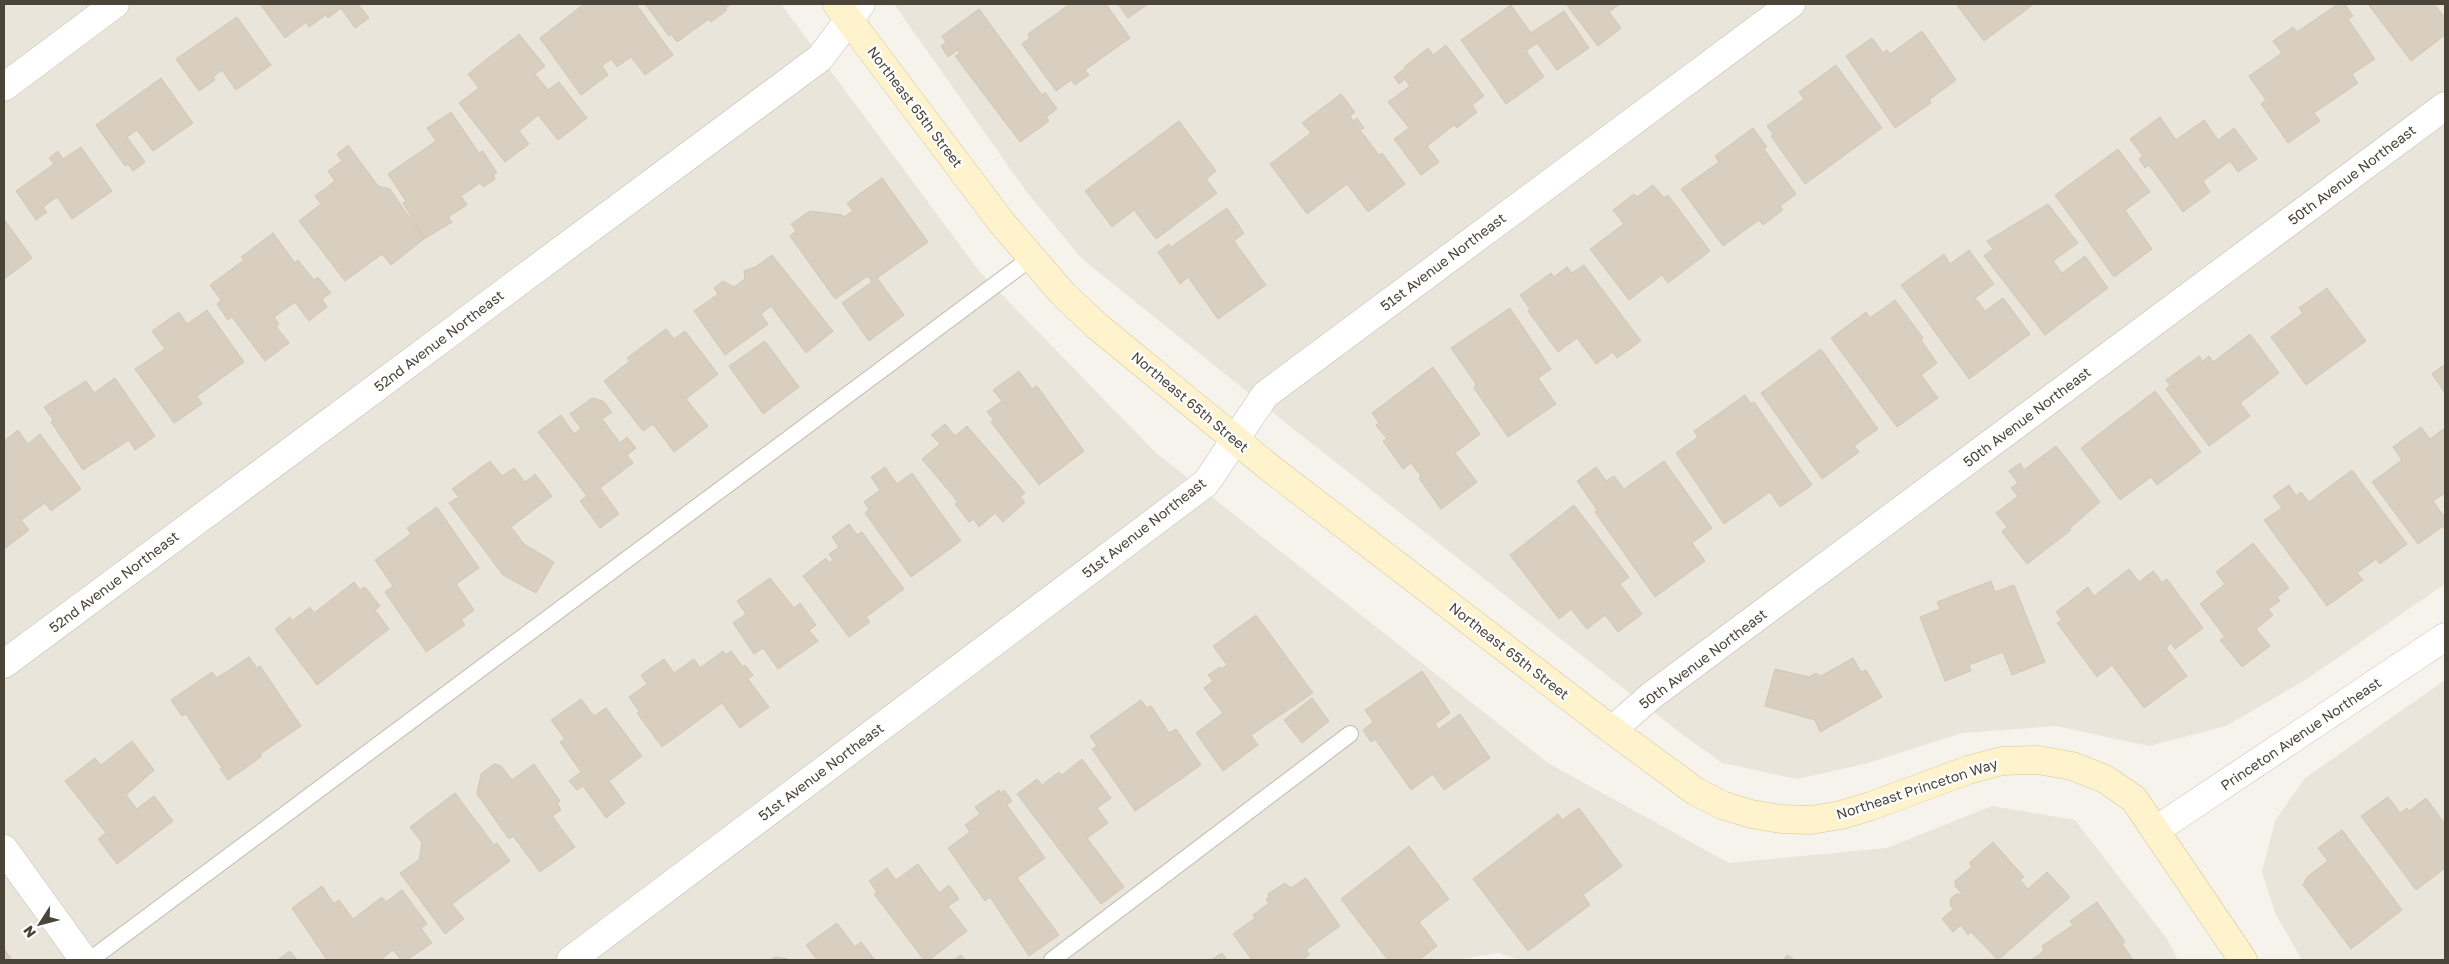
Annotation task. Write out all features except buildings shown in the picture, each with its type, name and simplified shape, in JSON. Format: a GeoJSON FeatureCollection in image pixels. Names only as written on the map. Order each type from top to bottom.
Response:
{"type":"FeatureCollection","features":[{"type":"Feature","properties":{"kind":"main road","name":"Northeast 65th Street"},"geometry":{"type":"LineString","coordinates":[[849,9],[1031,258],[1063,294],[1098,326],[1235,440],[1612,730]]}},
{"type":"Feature","properties":{"kind":"main road","name":"Northeast Princeton Way"},"geometry":{"type":"LineString","coordinates":[[1612,730],[1695,791],[1722,805],[1751,814],[1781,820],[1811,820],[1841,815],[1968,770],[2002,761],[2038,760],[2072,766],[2105,779],[2134,799],[2244,960]]}},
{"type":"Feature","properties":{"kind":"street"},"geometry":{"type":"LineString","coordinates":[[4,87],[115,4]]}},
{"type":"Feature","properties":{"kind":"street","name":"51st Avenue Northeast"},"geometry":{"type":"LineString","coordinates":[[571,960],[1206,483],[1265,395],[1791,4]]}},
{"type":"Feature","properties":{"kind":"street","name":"52nd Avenue Northeast"},"geometry":{"type":"LineString","coordinates":[[4,664],[820,58],[849,9]]}},
{"type":"Feature","properties":{"kind":"street","name":"50th Avenue Northeast"},"geometry":{"type":"LineString","coordinates":[[1612,730],[1651,696],[2445,106]]}},
{"type":"Feature","properties":{"kind":"street","name":"Princeton Avenue Northeast"},"geometry":{"type":"LineString","coordinates":[[2156,830],[2445,637]]}},
{"type":"Feature","properties":{"kind":"street"},"geometry":{"type":"LineString","coordinates":[[4,850],[84,960]]}},
{"type":"Feature","properties":{"kind":"lane"},"geometry":{"type":"LineString","coordinates":[[90,960],[1031,258]]}},
{"type":"Feature","properties":{"kind":"lane"},"geometry":{"type":"LineString","coordinates":[[1052,960],[1350,734]]}},
{"type":"Feature","properties":{"kind":"shaded area"},"geometry":{"type":"Polygon","coordinates":[[[4,4],[781,4],[979,271],[1155,452],[1548,763],[1729,863],[1887,848],[1992,806],[2075,820],[2167,939],[2178,960],[1521,960],[1498,953],[1455,960],[4,960],[4,4]]]}},
{"type":"Feature","properties":{"kind":"shaded area"},"geometry":{"type":"Polygon","coordinates":[[[894,4],[2445,4],[2445,584],[2307,679],[2226,726],[2149,746],[2056,726],[1962,733],[1865,764],[1797,779],[1722,763],[1683,735],[1301,435],[1081,258],[1026,191],[894,4]]]}},
{"type":"Feature","properties":{"kind":"shaded area"},"geometry":{"type":"Polygon","coordinates":[[[2445,680],[2445,960],[2302,960],[2276,915],[2262,872],[2275,821],[2305,778],[2445,680]]]}}]}
